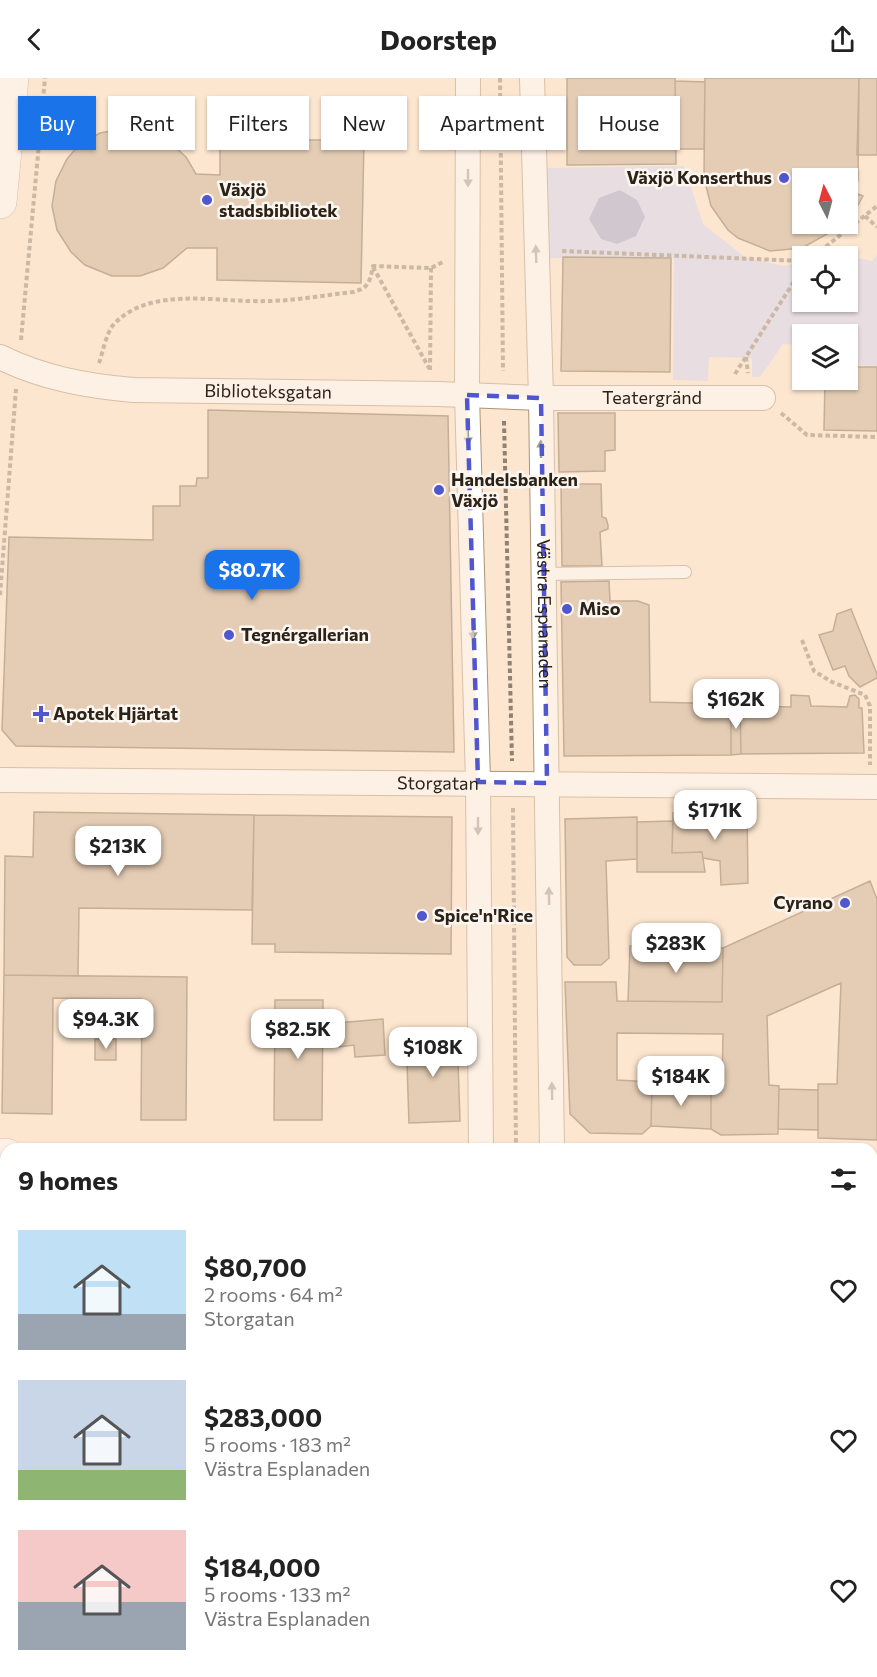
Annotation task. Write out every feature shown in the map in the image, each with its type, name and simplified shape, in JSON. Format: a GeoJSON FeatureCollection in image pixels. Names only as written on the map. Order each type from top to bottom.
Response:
{"type":"FeatureCollection","features":[{"type":"Feature","properties":{"kind":"main road"},"geometry":{"type":"LineString","coordinates":[[0,202],[12,78]]}},
{"type":"Feature","properties":{"kind":"street"},"geometry":{"type":"LineString","coordinates":[[468,78],[466,395],[478,782],[481,1143]]}},
{"type":"Feature","properties":{"kind":"street","name":"Västra Esplanaden"},"geometry":{"type":"LineString","coordinates":[[532,78],[541,398],[552,1143]]}},
{"type":"Feature","properties":{"kind":"street","name":"Biblioteksgatan"},"geometry":{"type":"LineString","coordinates":[[9,362],[91,386],[133,390],[438,394],[541,398]]}},
{"type":"Feature","properties":{"kind":"street","name":"Teatergränd"},"geometry":{"type":"LineString","coordinates":[[541,398],[763,398]]}},
{"type":"Feature","properties":{"kind":"street","name":"Storgatan"},"geometry":{"type":"LineString","coordinates":[[0,780],[513,782],[874,787]]}},
{"type":"Feature","properties":{"kind":"lane"},"geometry":{"type":"LineString","coordinates":[[543,574],[685,572]]}},
{"type":"Feature","properties":{"kind":"path"},"geometry":{"type":"LineString","coordinates":[[0,595],[9,362],[45,78]]}},
{"type":"Feature","properties":{"kind":"path"},"geometry":{"type":"LineString","coordinates":[[500,78],[504,397],[513,782],[516,1143]]}},
{"type":"Feature","properties":{"kind":"path"},"geometry":{"type":"LineString","coordinates":[[827,246],[877,206]]}},
{"type":"Feature","properties":{"kind":"path"},"geometry":{"type":"LineString","coordinates":[[865,216],[877,227]]}},
{"type":"Feature","properties":{"kind":"path"},"geometry":{"type":"LineString","coordinates":[[373,266],[431,268],[467,251],[502,250],[666,253],[792,260]]}},
{"type":"Feature","properties":{"kind":"path"},"geometry":{"type":"LineString","coordinates":[[373,266],[429,368],[438,394]]}},
{"type":"Feature","properties":{"kind":"path"},"geometry":{"type":"LineString","coordinates":[[91,386],[113,325],[133,311],[152,304],[183,299],[266,302],[353,291],[363,289],[370,283],[373,266]]}},
{"type":"Feature","properties":{"kind":"path"},"geometry":{"type":"LineString","coordinates":[[429,368],[431,268]]}},
{"type":"Feature","properties":{"kind":"path"},"geometry":{"type":"LineString","coordinates":[[721,398],[792,285]]}},
{"type":"Feature","properties":{"kind":"path"},"geometry":{"type":"LineString","coordinates":[[763,398],[807,435],[877,437]]}},
{"type":"Feature","properties":{"kind":"path"},"geometry":{"type":"LineString","coordinates":[[802,640],[814,671],[832,682],[865,695],[870,706],[874,787]]}},
{"type":"Feature","properties":{"kind":"highlighted area"},"geometry":{"type":"Polygon","coordinates":[[[467,395],[541,398],[547,783],[478,782],[467,395]]]}},
{"type":"Feature","properties":{"kind":"shaded area"},"geometry":{"type":"Polygon","coordinates":[[[684,166],[703,224],[746,258],[784,266],[792,264],[792,312],[858,312],[858,258],[872,261],[877,255],[877,366],[858,365],[858,324],[792,324],[792,344],[783,344],[760,377],[752,377],[752,358],[709,357],[708,381],[673,380],[674,258],[548,258],[547,168],[684,166]]]}},
{"type":"Feature","properties":{"kind":"shaded area"},"geometry":{"type":"Polygon","coordinates":[[[620,190],[637,200],[645,217],[636,236],[617,244],[601,239],[589,219],[599,198],[620,190]]]}},
{"type":"Feature","properties":{"kind":"building"},"geometry":{"type":"Polygon","coordinates":[[[567,78],[675,78],[675,96],[578,96],[578,150],[676,150],[676,164],[567,165],[567,78]]]}},
{"type":"Feature","properties":{"kind":"building"},"geometry":{"type":"Polygon","coordinates":[[[705,78],[859,78],[858,180],[858,168],[792,168],[792,234],[827,234],[806,246],[792,246],[792,249],[770,251],[738,238],[728,230],[711,206],[704,178],[705,78]]]}},
{"type":"Feature","properties":{"kind":"building"},"geometry":{"type":"Polygon","coordinates":[[[859,78],[877,78],[877,155],[857,155],[859,78]]]}},
{"type":"Feature","properties":{"kind":"building"},"geometry":{"type":"Polygon","coordinates":[[[675,81],[705,82],[704,149],[680,149],[680,96],[675,96],[675,81]]]}},
{"type":"Feature","properties":{"kind":"building","name":"Växjö stadsbibliotek"},"geometry":{"type":"Polygon","coordinates":[[[108,132],[108,150],[178,150],[186,157],[196,174],[220,175],[220,150],[309,150],[309,140],[321,140],[321,150],[364,150],[361,283],[217,280],[217,248],[187,248],[163,268],[140,276],[112,276],[85,265],[71,252],[57,230],[52,206],[56,181],[67,159],[75,150],[96,150],[96,135],[108,132]]]}},
{"type":"Feature","properties":{"kind":"building"},"geometry":{"type":"Polygon","coordinates":[[[858,194],[863,196],[858,205],[858,194]]]}},
{"type":"Feature","properties":{"kind":"building"},"geometry":{"type":"Polygon","coordinates":[[[563,257],[671,258],[670,372],[561,371],[563,257]]]}},
{"type":"Feature","properties":{"kind":"building"},"geometry":{"type":"Polygon","coordinates":[[[858,367],[877,367],[877,431],[824,430],[825,390],[858,390],[858,367]]]}},
{"type":"Feature","properties":{"kind":"building","name":"Tegnérgallerian"},"geometry":{"type":"Polygon","coordinates":[[[208,410],[448,416],[454,752],[16,746],[2,730],[9,537],[153,540],[153,506],[180,506],[180,486],[196,486],[197,478],[208,478],[208,410]]]}},
{"type":"Feature","properties":{"kind":"building"},"geometry":{"type":"Polygon","coordinates":[[[558,413],[615,413],[615,450],[605,451],[605,471],[559,472],[558,413]]]}},
{"type":"Feature","properties":{"kind":"building"},"geometry":{"type":"Polygon","coordinates":[[[561,484],[601,484],[602,517],[606,518],[608,525],[608,529],[600,532],[602,566],[562,566],[561,484]]]}},
{"type":"Feature","properties":{"kind":"building"},"geometry":{"type":"Polygon","coordinates":[[[609,581],[610,601],[638,601],[649,605],[650,702],[731,704],[731,755],[564,756],[561,582],[609,581]]]}},
{"type":"Feature","properties":{"kind":"building"},"geometry":{"type":"Polygon","coordinates":[[[851,609],[877,674],[877,678],[860,687],[849,676],[845,666],[833,670],[819,635],[833,631],[837,614],[851,609]]]}},
{"type":"Feature","properties":{"kind":"building"},"geometry":{"type":"Polygon","coordinates":[[[747,695],[753,698],[754,706],[791,707],[791,695],[809,696],[811,706],[847,707],[850,696],[855,695],[859,699],[859,708],[862,708],[864,753],[741,754],[740,705],[747,695]]]}},
{"type":"Feature","properties":{"kind":"building"},"geometry":{"type":"Polygon","coordinates":[[[731,704],[740,705],[741,754],[731,755],[731,704]]]}},
{"type":"Feature","properties":{"kind":"building"},"geometry":{"type":"Polygon","coordinates":[[[34,812],[254,815],[252,910],[79,908],[78,976],[4,975],[5,856],[33,857],[34,812]]]}},
{"type":"Feature","properties":{"kind":"building"},"geometry":{"type":"Polygon","coordinates":[[[747,812],[748,883],[721,885],[720,861],[703,858],[702,852],[672,853],[673,813],[747,812]]]}},
{"type":"Feature","properties":{"kind":"building"},"geometry":{"type":"Polygon","coordinates":[[[254,815],[452,817],[451,954],[275,952],[275,944],[252,944],[254,815]]]}},
{"type":"Feature","properties":{"kind":"building"},"geometry":{"type":"Polygon","coordinates":[[[637,817],[637,859],[606,861],[609,958],[601,965],[574,965],[567,957],[565,819],[637,817]]]}},
{"type":"Feature","properties":{"kind":"building"},"geometry":{"type":"Polygon","coordinates":[[[673,821],[672,853],[702,852],[705,872],[637,872],[637,822],[673,821]]]}},
{"type":"Feature","properties":{"kind":"building"},"geometry":{"type":"Polygon","coordinates":[[[870,881],[877,899],[877,1140],[818,1138],[818,1084],[837,1084],[841,983],[767,1016],[769,1085],[779,1086],[778,1134],[721,1135],[711,1129],[711,1083],[722,1082],[723,1034],[617,1033],[617,1080],[652,1082],[651,1126],[642,1134],[590,1133],[570,1114],[565,982],[616,982],[617,1001],[722,1002],[723,948],[870,881]]]}},
{"type":"Feature","properties":{"kind":"building"},"geometry":{"type":"Polygon","coordinates":[[[630,946],[723,948],[722,1002],[628,1001],[630,946]]]}},
{"type":"Feature","properties":{"kind":"building"},"geometry":{"type":"Polygon","coordinates":[[[4,975],[187,977],[186,1120],[141,1120],[142,999],[53,998],[52,1114],[2,1113],[4,975]]]}},
{"type":"Feature","properties":{"kind":"building"},"geometry":{"type":"Polygon","coordinates":[[[275,1000],[323,1000],[322,1120],[274,1120],[275,1000]]]}},
{"type":"Feature","properties":{"kind":"building"},"geometry":{"type":"Polygon","coordinates":[[[383,1019],[385,1055],[355,1057],[354,1045],[339,1047],[337,1023],[383,1019]]]}},
{"type":"Feature","properties":{"kind":"building"},"geometry":{"type":"Polygon","coordinates":[[[457,1032],[460,1121],[409,1123],[406,1034],[457,1032]]]}},
{"type":"Feature","properties":{"kind":"building"},"geometry":{"type":"Polygon","coordinates":[[[95,1039],[116,1039],[116,1060],[95,1060],[95,1039]]]}},
{"type":"Feature","properties":{"kind":"building"},"geometry":{"type":"Polygon","coordinates":[[[652,1086],[711,1087],[711,1129],[651,1126],[652,1086]]]}},
{"type":"Feature","properties":{"kind":"building"},"geometry":{"type":"Polygon","coordinates":[[[779,1089],[818,1090],[818,1130],[778,1129],[779,1089]]]}},
{"type":"Feature","properties":{"kind":"place","name":"Växjö Konserthus"},"geometry":{"type":"Point","coordinates":[784,178]}},
{"type":"Feature","properties":{"kind":"place","name":"Växjö stadsbibliotek"},"geometry":{"type":"Point","coordinates":[207,200]}},
{"type":"Feature","properties":{"kind":"place","name":"Handelsbanken Växjö"},"geometry":{"type":"Point","coordinates":[439,490]}},
{"type":"Feature","properties":{"kind":"place","name":"Miso"},"geometry":{"type":"Point","coordinates":[567,609]}},
{"type":"Feature","properties":{"kind":"place","name":"Tegnérgallerian"},"geometry":{"type":"Point","coordinates":[229,635]}},
{"type":"Feature","properties":{"kind":"place","name":"Apotek Hjärtat"},"geometry":{"type":"Point","coordinates":[41,714]}},
{"type":"Feature","properties":{"kind":"place","name":"Cyrano"},"geometry":{"type":"Point","coordinates":[845,903]}},
{"type":"Feature","properties":{"kind":"place","name":"Spice'n'Rice"},"geometry":{"type":"Point","coordinates":[422,916]}}]}
